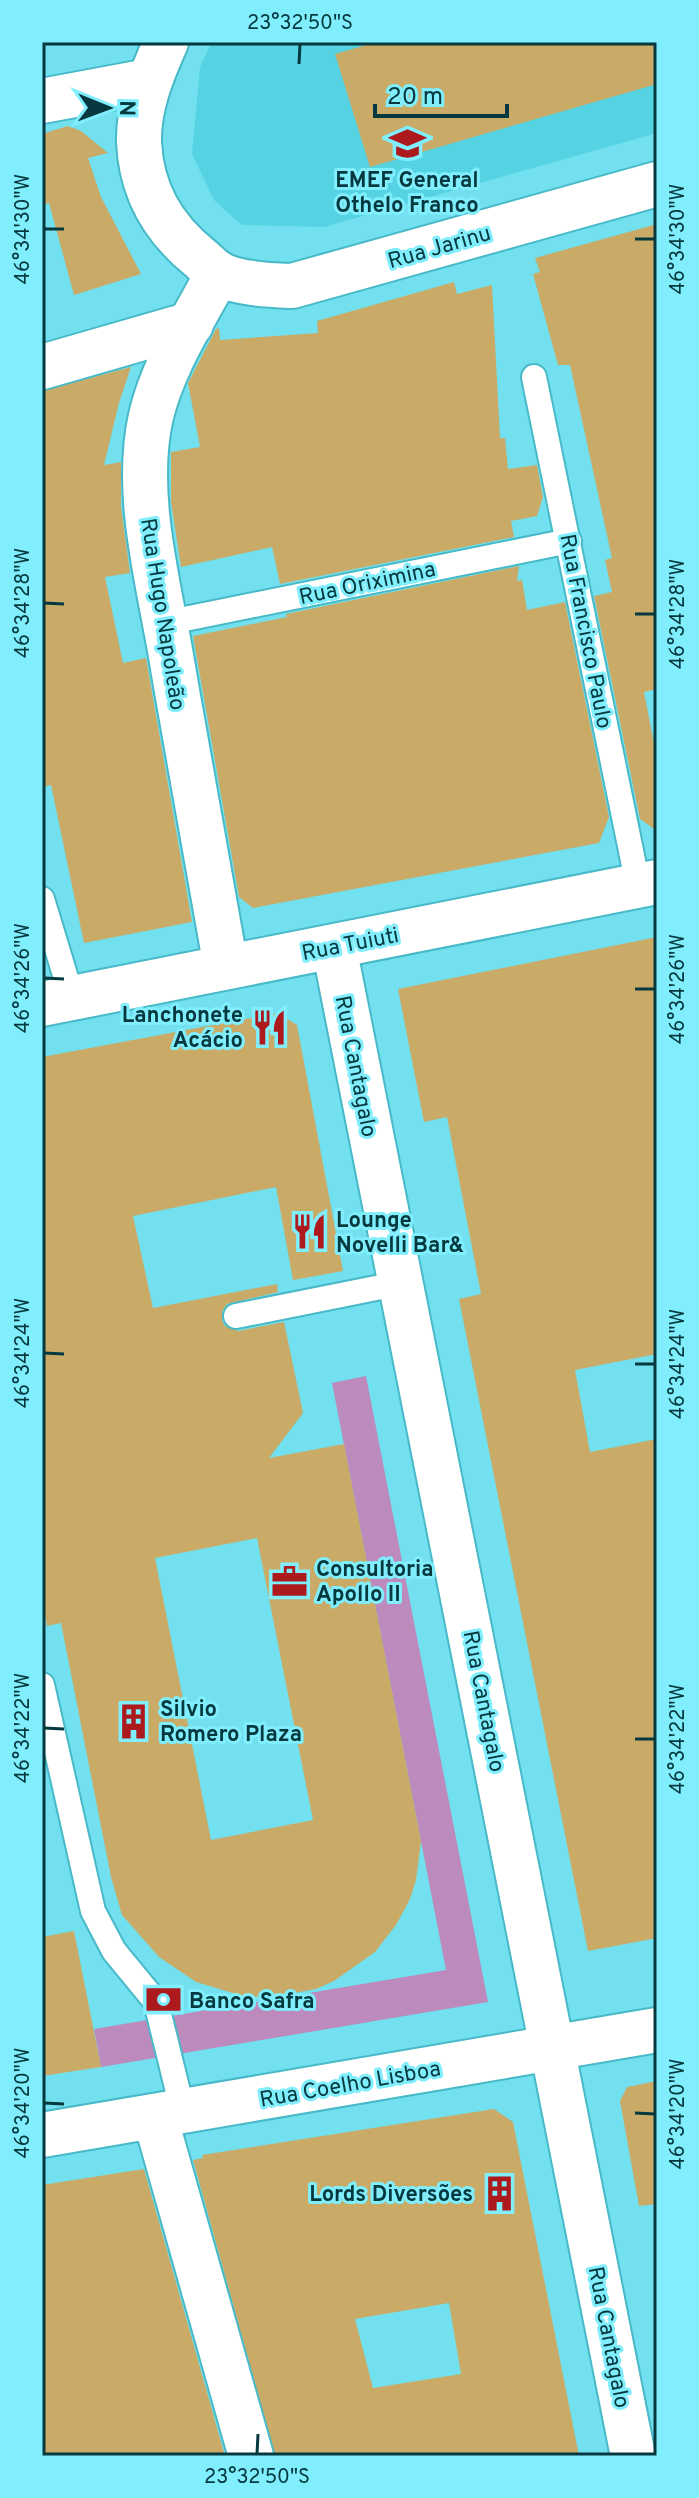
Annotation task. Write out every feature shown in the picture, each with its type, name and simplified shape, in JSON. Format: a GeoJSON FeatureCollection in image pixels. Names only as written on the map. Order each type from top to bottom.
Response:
{"type":"FeatureCollection","features":[{"type":"Feature","properties":{"kind":"street"},"geometry":{"type":"LineString","coordinates":[[42,101],[158,61]]}},
{"type":"Feature","properties":{"kind":"street"},"geometry":{"type":"LineString","coordinates":[[158,61],[139,140],[144,179],[156,211],[178,240],[218,273]]}},
{"type":"Feature","properties":{"kind":"street","name":"Rua Jarinu"},"geometry":{"type":"LineString","coordinates":[[218,273],[247,281],[292,286],[657,184]]}},
{"type":"Feature","properties":{"kind":"street","name":"Rua Hugo Napoleão"},"geometry":{"type":"LineString","coordinates":[[218,273],[157,392],[150,418],[144,468],[145,498],[165,623],[226,967]]}},
{"type":"Feature","properties":{"kind":"street"},"geometry":{"type":"LineString","coordinates":[[42,367],[191,324]]}},
{"type":"Feature","properties":{"kind":"street","name":"Rua Tuiuti"},"geometry":{"type":"LineString","coordinates":[[57,1001],[647,884]]}},
{"type":"Feature","properties":{"kind":"street","name":"Rua Cantagalo"},"geometry":{"type":"LineString","coordinates":[[334,947],[633,2456]]}},
{"type":"Feature","properties":{"kind":"street","name":"Rua Coelho Lisboa"},"geometry":{"type":"LineString","coordinates":[[42,2135],[657,2030]]}},
{"type":"Feature","properties":{"kind":"street"},"geometry":{"type":"LineString","coordinates":[[169,2114],[251,2456]]}},
{"type":"Feature","properties":{"kind":"lane","name":"Rua Francisco Paulo"},"geometry":{"type":"LineString","coordinates":[[534,377],[647,884]]}},
{"type":"Feature","properties":{"kind":"lane","name":"Rua Oriximina"},"geometry":{"type":"LineString","coordinates":[[165,623],[569,541]]}},
{"type":"Feature","properties":{"kind":"lane"},"geometry":{"type":"LineString","coordinates":[[42,899],[57,1001]]}},
{"type":"Feature","properties":{"kind":"lane"},"geometry":{"type":"LineString","coordinates":[[236,1316],[401,1283]]}},
{"type":"Feature","properties":{"kind":"lane"},"geometry":{"type":"LineString","coordinates":[[42,1685],[93,1911],[114,1951],[156,2002],[169,2114]]}},
{"type":"Feature","properties":{"kind":"shaded area","name":"EMEF General Othelo Franco"},"geometry":{"type":"Polygon","coordinates":[[[212,42],[657,42],[657,133],[324,227],[242,225],[214,200],[192,154],[200,67],[212,42]]]}},
{"type":"Feature","properties":{"kind":"shaded area"},"geometry":{"type":"Polygon","coordinates":[[[366,1376],[488,2002],[101,2067],[94,2029],[446,1970],[332,1383],[366,1376]]]}},
{"type":"Feature","properties":{"kind":"building"},"geometry":{"type":"Polygon","coordinates":[[[377,42],[657,42],[657,84],[370,167],[335,54],[377,42]]]}},
{"type":"Feature","properties":{"kind":"building"},"geometry":{"type":"Polygon","coordinates":[[[68,126],[81,131],[108,153],[88,158],[101,197],[141,274],[74,295],[49,203],[42,205],[42,134],[68,126]]]}},
{"type":"Feature","properties":{"kind":"building"},"geometry":{"type":"Polygon","coordinates":[[[657,224],[657,689],[644,692],[657,759],[657,831],[640,819],[594,596],[612,592],[605,560],[612,558],[570,365],[558,365],[533,274],[540,272],[535,258],[657,224]]]}},
{"type":"Feature","properties":{"kind":"building"},"geometry":{"type":"Polygon","coordinates":[[[454,282],[457,294],[492,285],[500,438],[505,438],[508,469],[537,465],[543,497],[537,516],[511,521],[514,537],[280,584],[272,547],[181,567],[171,502],[171,452],[200,447],[188,383],[216,329],[219,328],[220,340],[318,333],[317,321],[454,282]]]}},
{"type":"Feature","properties":{"kind":"building"},"geometry":{"type":"Polygon","coordinates":[[[131,367],[104,465],[121,462],[121,506],[130,573],[105,577],[123,663],[146,658],[192,922],[84,943],[51,785],[42,787],[42,391],[131,367]]]}},
{"type":"Feature","properties":{"kind":"building"},"geometry":{"type":"Polygon","coordinates":[[[519,566],[517,581],[522,580],[527,610],[565,602],[609,817],[599,843],[253,908],[239,897],[193,636],[519,566]]]}},
{"type":"Feature","properties":{"kind":"building"},"geometry":{"type":"Polygon","coordinates":[[[657,937],[657,1354],[575,1370],[590,1452],[657,1439],[657,1938],[588,1951],[459,1299],[481,1294],[447,1117],[424,1122],[398,989],[657,937]]]}},
{"type":"Feature","properties":{"kind":"building"},"geometry":{"type":"Polygon","coordinates":[[[278,1013],[297,1025],[343,1271],[293,1280],[276,1187],[133,1216],[153,1308],[277,1284],[278,1292],[227,1304],[222,1312],[225,1326],[238,1331],[284,1322],[303,1413],[269,1458],[344,1444],[421,1841],[416,1880],[396,1925],[375,1952],[334,1981],[316,1989],[272,1997],[243,1996],[196,1982],[159,1957],[122,1915],[111,1877],[61,1623],[47,1626],[42,1600],[42,1057],[278,1013]],[[257,1538],[155,1558],[211,1840],[313,1820],[257,1538]]]}},
{"type":"Feature","properties":{"kind":"building"},"geometry":{"type":"Polygon","coordinates":[[[74,1931],[101,2067],[42,2076],[42,1937],[74,1931]]]}},
{"type":"Feature","properties":{"kind":"building"},"geometry":{"type":"Polygon","coordinates":[[[657,2081],[657,2204],[639,2206],[620,2101],[627,2087],[657,2081]]]}},
{"type":"Feature","properties":{"kind":"building"},"geometry":{"type":"Polygon","coordinates":[[[494,2109],[513,2122],[579,2456],[275,2456],[193,2160],[203,2158],[202,2155],[494,2109]],[[449,2303],[355,2319],[373,2388],[461,2374],[449,2303]]]}},
{"type":"Feature","properties":{"kind":"building"},"geometry":{"type":"Polygon","coordinates":[[[144,2169],[225,2456],[42,2456],[42,2185],[144,2169]]]}},
{"type":"Feature","properties":{"kind":"place","name":"EMEF General Othelo Franco"},"geometry":{"type":"Point","coordinates":[407,143]}},
{"type":"Feature","properties":{"kind":"place","name":"Lanchonete Acácio"},"geometry":{"type":"Point","coordinates":[269,1027]}},
{"type":"Feature","properties":{"kind":"place","name":"Lounge Novelli Bar&"},"geometry":{"type":"Point","coordinates":[310,1232]}},
{"type":"Feature","properties":{"kind":"place","name":"Consultoria Apollo II"},"geometry":{"type":"Point","coordinates":[290,1581]}},
{"type":"Feature","properties":{"kind":"place","name":"Silvio Romero Plaza"},"geometry":{"type":"Point","coordinates":[134,1721]}},
{"type":"Feature","properties":{"kind":"place","name":"Banco Safra"},"geometry":{"type":"Point","coordinates":[163,2000]}},
{"type":"Feature","properties":{"kind":"place","name":"Lords Diversões"},"geometry":{"type":"Point","coordinates":[499,2193]}}]}
